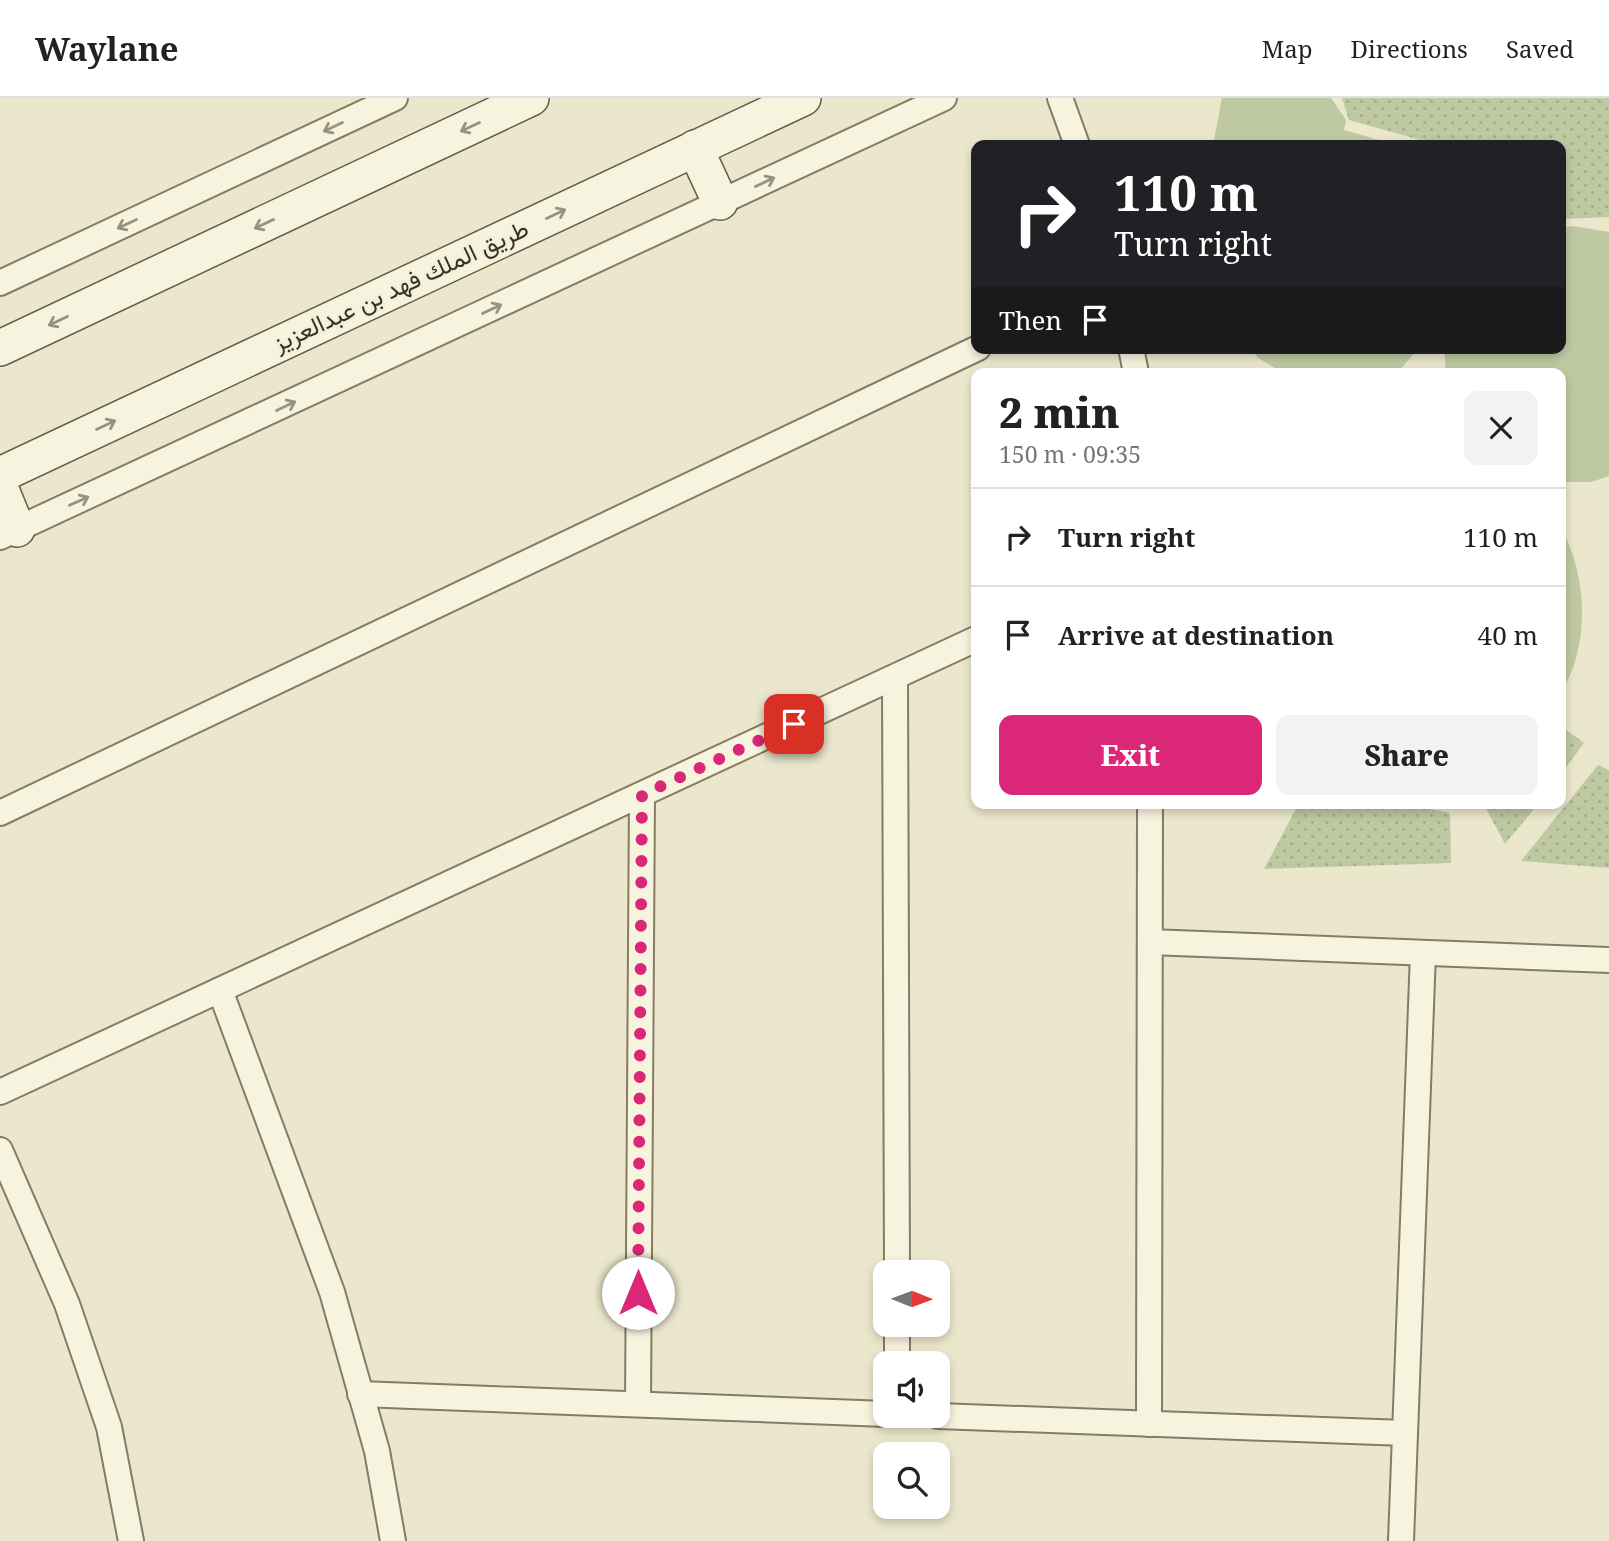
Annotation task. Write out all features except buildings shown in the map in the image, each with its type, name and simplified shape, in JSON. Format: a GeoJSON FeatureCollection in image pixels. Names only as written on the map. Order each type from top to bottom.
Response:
{"type":"FeatureCollection","features":[{"type":"Feature","properties":{"kind":"street"},"geometry":{"type":"LineString","coordinates":[[0,283],[395,98]]}},
{"type":"Feature","properties":{"kind":"street"},"geometry":{"type":"LineString","coordinates":[[0,348],[531,98]]}},
{"type":"Feature","properties":{"kind":"street","name":"طريق الملك فهد بن عبدالعزيز"},"geometry":{"type":"LineString","coordinates":[[0,475],[803,98]]}},
{"type":"Feature","properties":{"kind":"street"},"geometry":{"type":"LineString","coordinates":[[0,487],[8,533],[944,98]]}},
{"type":"Feature","properties":{"kind":"street"},"geometry":{"type":"LineString","coordinates":[[1060,98],[1075,140]]}},
{"type":"Feature","properties":{"kind":"street"},"geometry":{"type":"LineString","coordinates":[[695,148],[720,202]]}},
{"type":"Feature","properties":{"kind":"street"},"geometry":{"type":"LineString","coordinates":[[0,813],[971,351]]}},
{"type":"Feature","properties":{"kind":"street"},"geometry":{"type":"LineString","coordinates":[[0,1092],[971,641]]}},
{"type":"Feature","properties":{"kind":"street"},"geometry":{"type":"LineString","coordinates":[[895,677],[897,1260]]}},
{"type":"Feature","properties":{"kind":"street"},"geometry":{"type":"LineString","coordinates":[[638,1404],[642,795]]}},
{"type":"Feature","properties":{"kind":"street"},"geometry":{"type":"LineString","coordinates":[[1149,1424],[1150,809]]}},
{"type":"Feature","properties":{"kind":"street"},"geometry":{"type":"LineString","coordinates":[[1150,942],[1609,960]]}},
{"type":"Feature","properties":{"kind":"street"},"geometry":{"type":"LineString","coordinates":[[1401,1541],[1423,953]]}},
{"type":"Feature","properties":{"kind":"street"},"geometry":{"type":"LineString","coordinates":[[220,990],[332,1292],[377,1451],[393,1541]]}},
{"type":"Feature","properties":{"kind":"street"},"geometry":{"type":"LineString","coordinates":[[0,1150],[67,1304],[109,1427],[131,1541]]}},
{"type":"Feature","properties":{"kind":"street"},"geometry":{"type":"LineString","coordinates":[[360,1394],[873,1413]]}},
{"type":"Feature","properties":{"kind":"street"},"geometry":{"type":"LineString","coordinates":[[950,1416],[1405,1433]]}},
{"type":"Feature","properties":{"kind":"green space"},"geometry":{"type":"Polygon","coordinates":[[[1222,98],[1331,98],[1346,120],[1344,130],[1379,140],[1214,140],[1222,98]]]}},
{"type":"Feature","properties":{"kind":"green space"},"geometry":{"type":"Polygon","coordinates":[[[1342,98],[1609,98],[1609,217],[1566,219],[1566,140],[1420,140],[1349,120],[1342,98]]]}},
{"type":"Feature","properties":{"kind":"green space"},"geometry":{"type":"Polygon","coordinates":[[[1566,227],[1609,232],[1609,476],[1591,482],[1566,482],[1566,368],[1446,368],[1444,354],[1566,354],[1566,227]]]}},
{"type":"Feature","properties":{"kind":"green space"},"geometry":{"type":"Polygon","coordinates":[[[1256,354],[1414,354],[1401,368],[1275,368],[1256,354]]]}},
{"type":"Feature","properties":{"kind":"green space"},"geometry":{"type":"Polygon","coordinates":[[[1566,538],[1576,567],[1582,610],[1581,632],[1571,674],[1566,684],[1566,538]]]}},
{"type":"Feature","properties":{"kind":"green space"},"geometry":{"type":"Polygon","coordinates":[[[1566,730],[1584,743],[1566,767],[1566,730]]]}},
{"type":"Feature","properties":{"kind":"green space"},"geometry":{"type":"Polygon","coordinates":[[[1598,765],[1609,770],[1609,868],[1521,861],[1563,809],[1566,809],[1566,805],[1598,765]]]}},
{"type":"Feature","properties":{"kind":"green space"},"geometry":{"type":"Polygon","coordinates":[[[1296,809],[1430,809],[1450,813],[1451,863],[1264,869],[1296,809]]]}},
{"type":"Feature","properties":{"kind":"green space"},"geometry":{"type":"Polygon","coordinates":[[[1486,809],[1534,809],[1505,844],[1486,809]]]}},
{"type":"Feature","properties":{"kind":"route"},"geometry":{"type":"LineString","coordinates":[[638,1293],[642,795],[794,724]]}}]}
